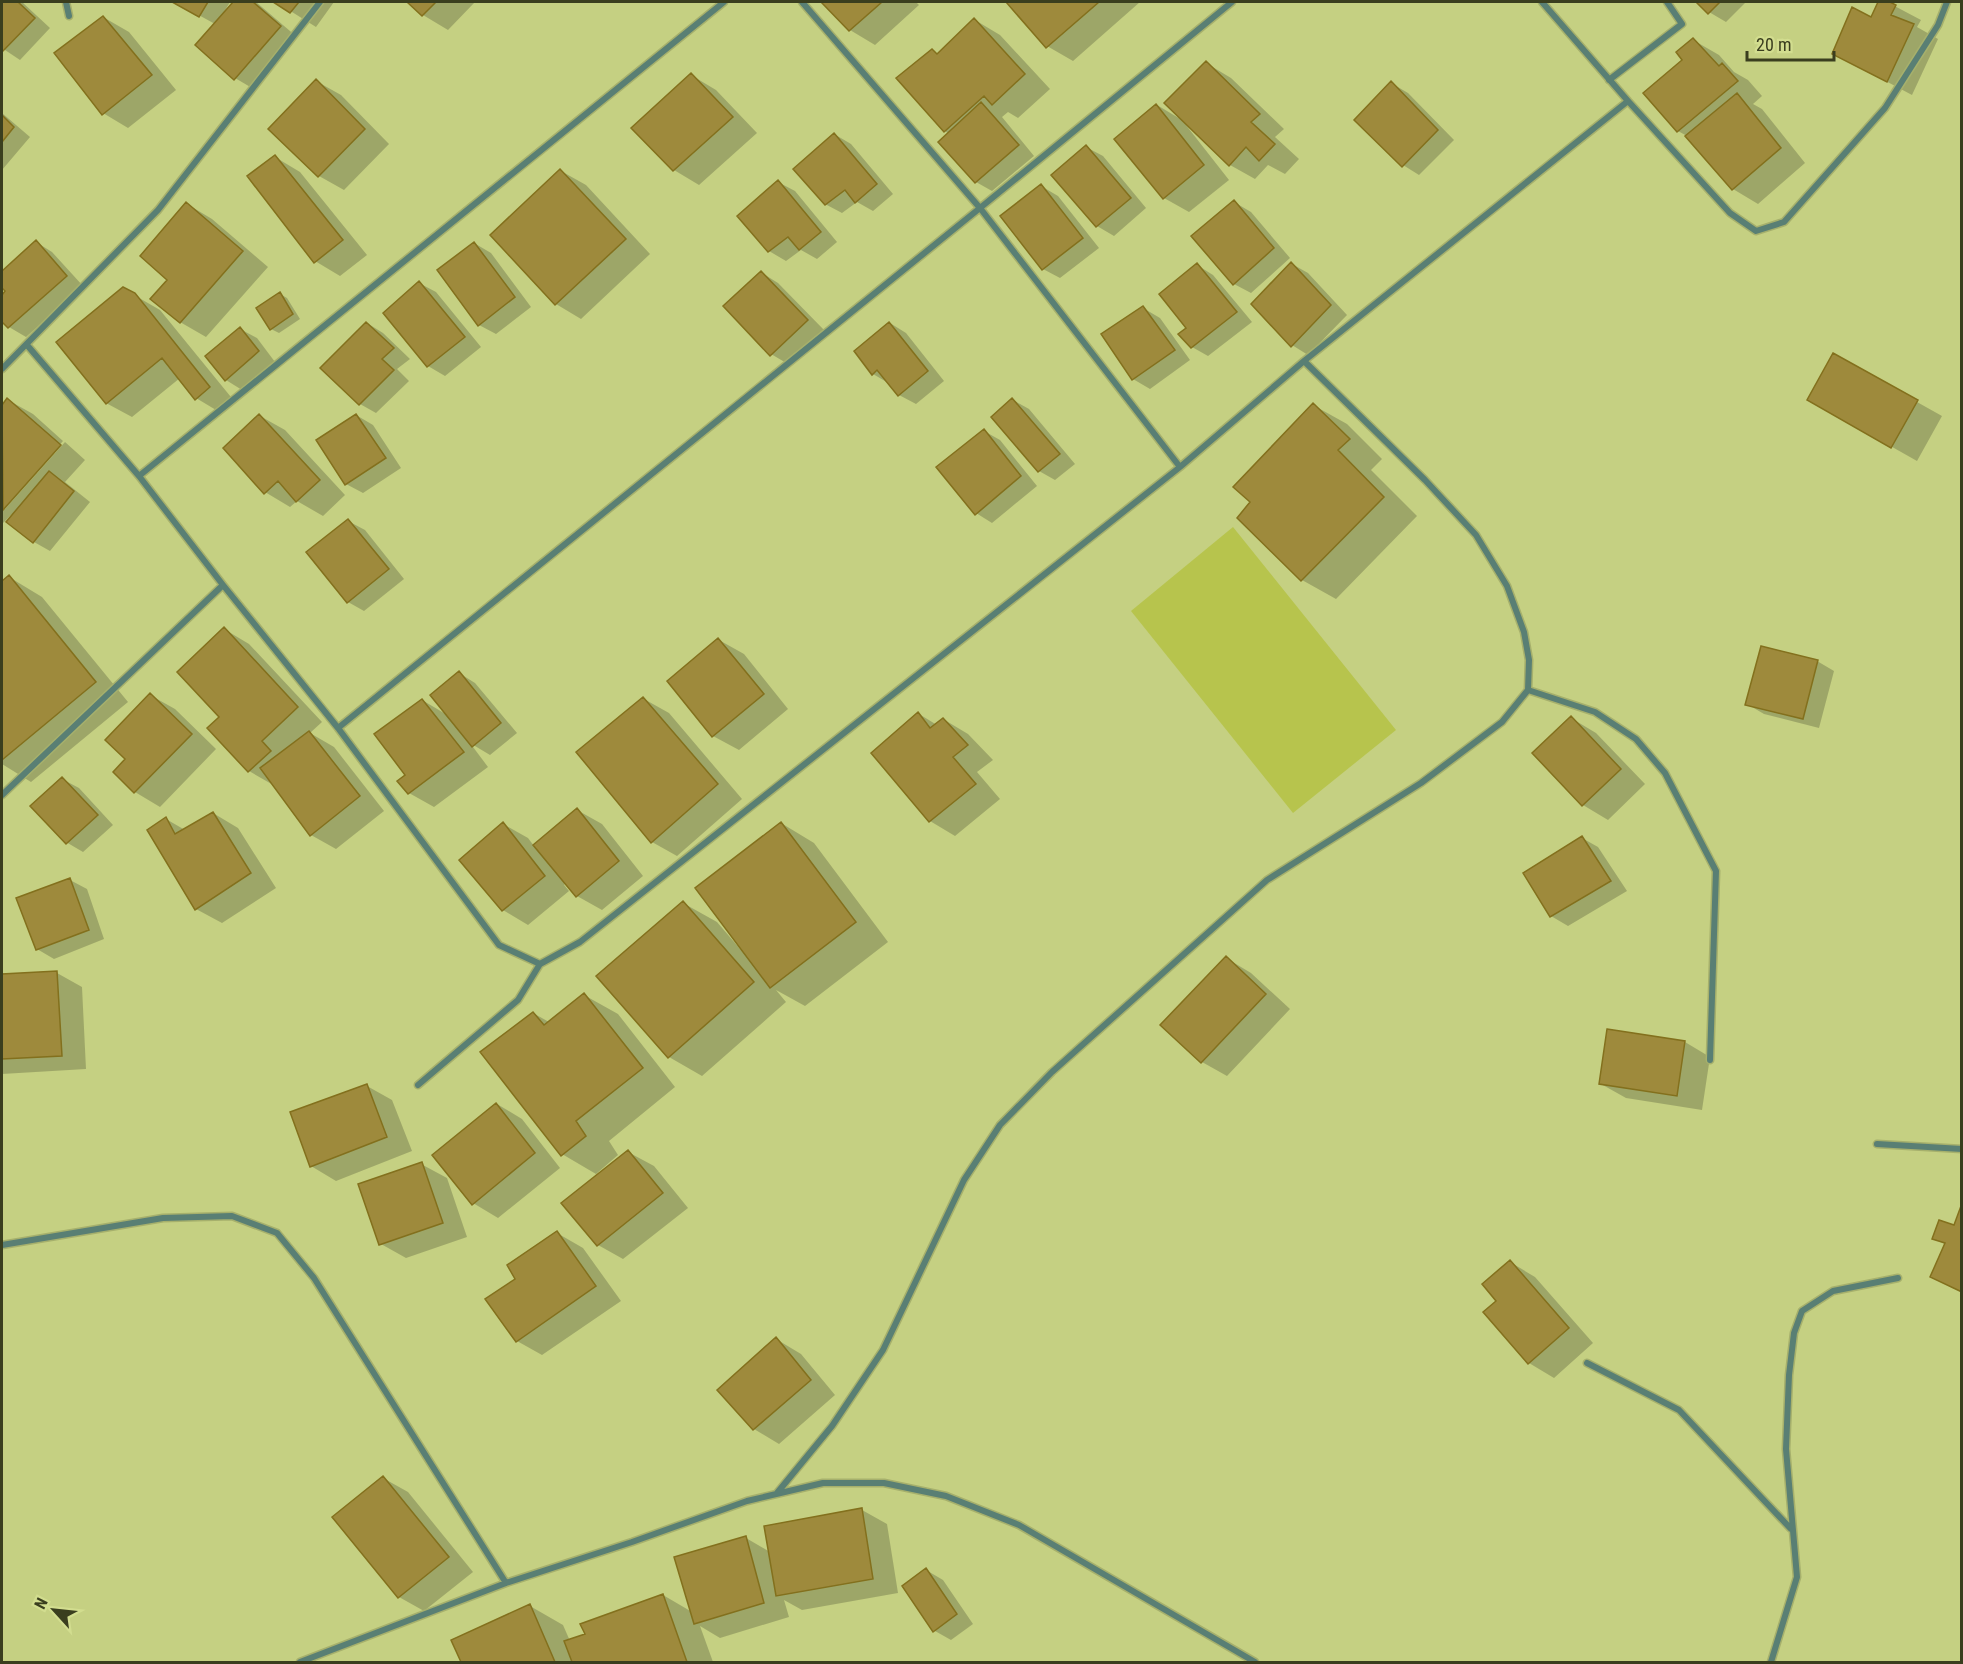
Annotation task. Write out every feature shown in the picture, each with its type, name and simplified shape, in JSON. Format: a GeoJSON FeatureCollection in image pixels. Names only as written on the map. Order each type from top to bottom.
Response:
{"type":"FeatureCollection","features":[{"type":"Feature","properties":{"kind":"street"},"geometry":{"type":"LineString","coordinates":[[66,2],[69,16]]}},
{"type":"Feature","properties":{"kind":"street"},"geometry":{"type":"LineString","coordinates":[[2,369],[158,210],[320,2]]}},
{"type":"Feature","properties":{"kind":"street"},"geometry":{"type":"LineString","coordinates":[[139,476],[724,2]]}},
{"type":"Feature","properties":{"kind":"street"},"geometry":{"type":"LineString","coordinates":[[802,2],[980,208],[1180,466]]}},
{"type":"Feature","properties":{"kind":"street"},"geometry":{"type":"LineString","coordinates":[[338,728],[1233,2]]}},
{"type":"Feature","properties":{"kind":"street"},"geometry":{"type":"LineString","coordinates":[[1542,2],[1609,80],[1730,213],[1756,231],[1784,222],[1885,108],[1938,25],[1947,2]]}},
{"type":"Feature","properties":{"kind":"street"},"geometry":{"type":"LineString","coordinates":[[1609,80],[1682,24],[1667,2]]}},
{"type":"Feature","properties":{"kind":"street"},"geometry":{"type":"LineString","coordinates":[[418,1085],[518,1000],[540,964],[580,942],[1180,466],[1304,361],[1628,101]]}},
{"type":"Feature","properties":{"kind":"street"},"geometry":{"type":"LineString","coordinates":[[27,345],[139,476],[338,728],[499,945],[540,964]]}},
{"type":"Feature","properties":{"kind":"street"},"geometry":{"type":"LineString","coordinates":[[777,1494],[832,1426],[883,1350],[964,1180],[1000,1125],[1052,1072],[1266,880],[1421,783],[1502,722],[1528,690],[1529,660],[1524,632],[1508,586],[1476,535],[1425,480],[1304,361]]}},
{"type":"Feature","properties":{"kind":"street"},"geometry":{"type":"LineString","coordinates":[[2,795],[223,585]]}},
{"type":"Feature","properties":{"kind":"street"},"geometry":{"type":"LineString","coordinates":[[1528,690],[1595,712],[1636,739],[1665,772],[1716,872],[1710,1060]]}},
{"type":"Feature","properties":{"kind":"street"},"geometry":{"type":"LineString","coordinates":[[1877,1144],[1962,1149]]}},
{"type":"Feature","properties":{"kind":"street"},"geometry":{"type":"LineString","coordinates":[[2,1245],[163,1218],[232,1216],[276,1233],[314,1278],[506,1583]]}},
{"type":"Feature","properties":{"kind":"street"},"geometry":{"type":"LineString","coordinates":[[1771,1662],[1797,1577],[1786,1449],[1789,1375],[1794,1333],[1802,1311],[1833,1291],[1898,1278]]}},
{"type":"Feature","properties":{"kind":"street"},"geometry":{"type":"LineString","coordinates":[[1587,1363],[1678,1410],[1792,1530]]}},
{"type":"Feature","properties":{"kind":"street"},"geometry":{"type":"LineString","coordinates":[[300,1662],[506,1583],[747,1501],[822,1483],[884,1483],[946,1496],[1019,1525],[1255,1662]]}},
{"type":"Feature","properties":{"kind":"green space"},"geometry":{"type":"Polygon","coordinates":[[[1233,527],[1396,730],[1293,813],[1131,611],[1233,527]]]}},
{"type":"Feature","properties":{"kind":"building"},"geometry":{"type":"Polygon","coordinates":[[[2,2],[18,2],[35,18],[3,51],[2,50],[2,2]]]}},
{"type":"Feature","properties":{"kind":"building"},"geometry":{"type":"Polygon","coordinates":[[[172,2],[208,2],[199,17],[172,2]]]}},
{"type":"Feature","properties":{"kind":"building"},"geometry":{"type":"Polygon","coordinates":[[[233,2],[253,2],[281,26],[234,80],[195,45],[233,2]]]}},
{"type":"Feature","properties":{"kind":"building"},"geometry":{"type":"Polygon","coordinates":[[[273,2],[299,2],[290,13],[273,2]]]}},
{"type":"Feature","properties":{"kind":"building"},"geometry":{"type":"Polygon","coordinates":[[[407,2],[436,2],[422,16],[407,2]]]}},
{"type":"Feature","properties":{"kind":"building"},"geometry":{"type":"Polygon","coordinates":[[[821,2],[882,2],[849,31],[821,2]]]}},
{"type":"Feature","properties":{"kind":"building"},"geometry":{"type":"Polygon","coordinates":[[[1006,2],[1099,2],[1046,48],[1006,2]]]}},
{"type":"Feature","properties":{"kind":"building"},"geometry":{"type":"Polygon","coordinates":[[[1696,2],[1720,2],[1708,14],[1696,2]]]}},
{"type":"Feature","properties":{"kind":"building"},"geometry":{"type":"Polygon","coordinates":[[[1878,2],[1890,2],[1896,5],[1891,15],[1914,24],[1887,82],[1832,54],[1852,7],[1871,17],[1878,2]]]}},
{"type":"Feature","properties":{"kind":"building"},"geometry":{"type":"Polygon","coordinates":[[[103,16],[152,75],[102,115],[54,53],[103,16]]]}},
{"type":"Feature","properties":{"kind":"building"},"geometry":{"type":"Polygon","coordinates":[[[974,18],[1025,74],[992,105],[984,96],[944,132],[896,78],[932,49],[937,54],[974,18]]]}},
{"type":"Feature","properties":{"kind":"building"},"geometry":{"type":"Polygon","coordinates":[[[1693,38],[1719,66],[1722,63],[1738,81],[1677,132],[1643,93],[1682,60],[1676,52],[1693,38]]]}},
{"type":"Feature","properties":{"kind":"building"},"geometry":{"type":"Polygon","coordinates":[[[1206,61],[1260,114],[1251,122],[1275,144],[1259,161],[1246,147],[1229,166],[1164,103],[1206,61]]]}},
{"type":"Feature","properties":{"kind":"building"},"geometry":{"type":"Polygon","coordinates":[[[691,73],[733,117],[673,171],[631,128],[691,73]]]}},
{"type":"Feature","properties":{"kind":"building"},"geometry":{"type":"Polygon","coordinates":[[[316,79],[365,129],[318,177],[268,129],[316,79]]]}},
{"type":"Feature","properties":{"kind":"building"},"geometry":{"type":"Polygon","coordinates":[[[1391,81],[1438,130],[1402,167],[1354,120],[1391,81]]]}},
{"type":"Feature","properties":{"kind":"building"},"geometry":{"type":"Polygon","coordinates":[[[1737,93],[1781,148],[1732,190],[1685,136],[1737,93]]]}},
{"type":"Feature","properties":{"kind":"building"},"geometry":{"type":"Polygon","coordinates":[[[981,102],[1019,145],[975,183],[938,142],[981,102]]]}},
{"type":"Feature","properties":{"kind":"building"},"geometry":{"type":"Polygon","coordinates":[[[1156,104],[1204,165],[1163,199],[1114,139],[1156,104]]]}},
{"type":"Feature","properties":{"kind":"building"},"geometry":{"type":"Polygon","coordinates":[[[2,115],[14,127],[2,142],[2,115]]]}},
{"type":"Feature","properties":{"kind":"building"},"geometry":{"type":"Polygon","coordinates":[[[834,133],[877,184],[855,203],[845,190],[825,205],[793,169],[834,133]]]}},
{"type":"Feature","properties":{"kind":"building"},"geometry":{"type":"Polygon","coordinates":[[[1086,145],[1131,198],[1096,227],[1051,175],[1086,145]]]}},
{"type":"Feature","properties":{"kind":"building"},"geometry":{"type":"Polygon","coordinates":[[[275,155],[343,240],[314,263],[247,176],[275,155]]]}},
{"type":"Feature","properties":{"kind":"building"},"geometry":{"type":"Polygon","coordinates":[[[560,169],[626,239],[555,305],[490,235],[560,169]]]}},
{"type":"Feature","properties":{"kind":"building"},"geometry":{"type":"Polygon","coordinates":[[[778,180],[821,232],[799,250],[788,237],[768,252],[737,216],[778,180]]]}},
{"type":"Feature","properties":{"kind":"building"},"geometry":{"type":"Polygon","coordinates":[[[1041,184],[1083,238],[1042,270],[1000,216],[1041,184]]]}},
{"type":"Feature","properties":{"kind":"building"},"geometry":{"type":"Polygon","coordinates":[[[1234,200],[1274,248],[1233,285],[1191,236],[1234,200]]]}},
{"type":"Feature","properties":{"kind":"building"},"geometry":{"type":"Polygon","coordinates":[[[186,202],[243,251],[180,323],[150,299],[167,280],[140,256],[186,202]]]}},
{"type":"Feature","properties":{"kind":"building"},"geometry":{"type":"Polygon","coordinates":[[[36,240],[67,276],[8,328],[2,322],[2,295],[5,291],[2,288],[2,271],[36,240]]]}},
{"type":"Feature","properties":{"kind":"building"},"geometry":{"type":"Polygon","coordinates":[[[474,242],[515,297],[478,326],[437,270],[474,242]]]}},
{"type":"Feature","properties":{"kind":"building"},"geometry":{"type":"Polygon","coordinates":[[[1291,262],[1331,305],[1291,347],[1251,304],[1291,262]]]}},
{"type":"Feature","properties":{"kind":"building"},"geometry":{"type":"Polygon","coordinates":[[[1197,263],[1237,312],[1191,348],[1178,334],[1186,328],[1159,294],[1197,263]]]}},
{"type":"Feature","properties":{"kind":"building"},"geometry":{"type":"Polygon","coordinates":[[[761,271],[808,320],[770,356],[723,306],[761,271]]]}},
{"type":"Feature","properties":{"kind":"building"},"geometry":{"type":"Polygon","coordinates":[[[419,281],[465,337],[427,367],[383,313],[419,281]]]}},
{"type":"Feature","properties":{"kind":"building"},"geometry":{"type":"Polygon","coordinates":[[[123,287],[135,293],[210,387],[195,400],[162,358],[106,404],[56,342],[123,287]]]}},
{"type":"Feature","properties":{"kind":"building"},"geometry":{"type":"Polygon","coordinates":[[[280,292],[293,314],[270,330],[256,308],[280,292]]]}},
{"type":"Feature","properties":{"kind":"building"},"geometry":{"type":"Polygon","coordinates":[[[1143,306],[1175,350],[1132,380],[1101,334],[1143,306]]]}},
{"type":"Feature","properties":{"kind":"building"},"geometry":{"type":"Polygon","coordinates":[[[366,322],[394,348],[382,359],[394,370],[359,405],[320,368],[366,322]]]}},
{"type":"Feature","properties":{"kind":"building"},"geometry":{"type":"Polygon","coordinates":[[[889,322],[928,371],[898,396],[877,370],[872,375],[854,351],[889,322]]]}},
{"type":"Feature","properties":{"kind":"building"},"geometry":{"type":"Polygon","coordinates":[[[240,327],[259,351],[225,381],[205,356],[240,327]]]}},
{"type":"Feature","properties":{"kind":"building"},"geometry":{"type":"Polygon","coordinates":[[[1833,353],[1918,400],[1891,448],[1807,400],[1833,353]]]}},
{"type":"Feature","properties":{"kind":"building"},"geometry":{"type":"Polygon","coordinates":[[[7,398],[61,445],[3,510],[2,405],[7,398]]]}},
{"type":"Feature","properties":{"kind":"building"},"geometry":{"type":"Polygon","coordinates":[[[1012,398],[1060,454],[1038,472],[991,417],[1012,398]]]}},
{"type":"Feature","properties":{"kind":"building"},"geometry":{"type":"Polygon","coordinates":[[[1313,403],[1350,439],[1338,450],[1384,497],[1301,581],[1237,518],[1250,502],[1233,487],[1313,403]]]}},
{"type":"Feature","properties":{"kind":"building"},"geometry":{"type":"Polygon","coordinates":[[[259,414],[320,480],[296,502],[278,481],[264,494],[223,448],[259,414]]]}},
{"type":"Feature","properties":{"kind":"building"},"geometry":{"type":"Polygon","coordinates":[[[356,414],[386,458],[345,485],[316,440],[356,414]]]}},
{"type":"Feature","properties":{"kind":"building"},"geometry":{"type":"Polygon","coordinates":[[[984,429],[1021,476],[975,515],[936,467],[984,429]]]}},
{"type":"Feature","properties":{"kind":"building"},"geometry":{"type":"Polygon","coordinates":[[[49,471],[74,491],[33,543],[6,522],[49,471]]]}},
{"type":"Feature","properties":{"kind":"building"},"geometry":{"type":"Polygon","coordinates":[[[348,519],[389,569],[347,603],[306,552],[348,519]]]}},
{"type":"Feature","properties":{"kind":"building"},"geometry":{"type":"Polygon","coordinates":[[[9,575],[96,682],[2,760],[2,581],[9,575]]]}},
{"type":"Feature","properties":{"kind":"building"},"geometry":{"type":"Polygon","coordinates":[[[224,627],[298,707],[262,741],[271,751],[248,772],[207,728],[219,717],[177,672],[224,627]]]}},
{"type":"Feature","properties":{"kind":"building"},"geometry":{"type":"Polygon","coordinates":[[[718,638],[764,694],[712,737],[667,681],[718,638]]]}},
{"type":"Feature","properties":{"kind":"building"},"geometry":{"type":"Polygon","coordinates":[[[1761,646],[1818,660],[1803,719],[1745,705],[1761,646]]]}},
{"type":"Feature","properties":{"kind":"building"},"geometry":{"type":"Polygon","coordinates":[[[459,671],[501,723],[472,747],[430,695],[459,671]]]}},
{"type":"Feature","properties":{"kind":"building"},"geometry":{"type":"Polygon","coordinates":[[[150,693],[192,734],[134,793],[113,772],[125,759],[105,740],[150,693]]]}},
{"type":"Feature","properties":{"kind":"building"},"geometry":{"type":"Polygon","coordinates":[[[643,697],[718,784],[651,843],[576,752],[643,697]]]}},
{"type":"Feature","properties":{"kind":"building"},"geometry":{"type":"Polygon","coordinates":[[[422,699],[464,752],[408,794],[397,781],[405,775],[374,734],[422,699]]]}},
{"type":"Feature","properties":{"kind":"building"},"geometry":{"type":"Polygon","coordinates":[[[918,712],[930,728],[943,718],[968,745],[953,757],[976,784],[929,822],[871,753],[918,712]]]}},
{"type":"Feature","properties":{"kind":"building"},"geometry":{"type":"Polygon","coordinates":[[[1571,716],[1621,769],[1582,806],[1532,753],[1571,716]]]}},
{"type":"Feature","properties":{"kind":"building"},"geometry":{"type":"Polygon","coordinates":[[[309,731],[360,796],[310,836],[260,768],[309,731]]]}},
{"type":"Feature","properties":{"kind":"building"},"geometry":{"type":"Polygon","coordinates":[[[62,777],[98,815],[66,844],[30,806],[62,777]]]}},
{"type":"Feature","properties":{"kind":"building"},"geometry":{"type":"Polygon","coordinates":[[[577,808],[619,861],[576,897],[533,845],[577,808]]]}},
{"type":"Feature","properties":{"kind":"building"},"geometry":{"type":"Polygon","coordinates":[[[213,812],[251,873],[195,910],[147,830],[166,817],[175,834],[213,812]]]}},
{"type":"Feature","properties":{"kind":"building"},"geometry":{"type":"Polygon","coordinates":[[[503,822],[545,876],[502,911],[459,860],[503,822]]]}},
{"type":"Feature","properties":{"kind":"building"},"geometry":{"type":"Polygon","coordinates":[[[781,822],[856,922],[770,988],[695,888],[781,822]]]}},
{"type":"Feature","properties":{"kind":"building"},"geometry":{"type":"Polygon","coordinates":[[[1582,836],[1611,881],[1550,917],[1523,873],[1582,836]]]}},
{"type":"Feature","properties":{"kind":"building"},"geometry":{"type":"Polygon","coordinates":[[[70,878],[89,930],[36,950],[16,898],[70,878]]]}},
{"type":"Feature","properties":{"kind":"building"},"geometry":{"type":"Polygon","coordinates":[[[683,901],[754,982],[668,1058],[596,976],[683,901]]]}},
{"type":"Feature","properties":{"kind":"building"},"geometry":{"type":"Polygon","coordinates":[[[1226,956],[1266,994],[1201,1063],[1160,1025],[1226,956]]]}},
{"type":"Feature","properties":{"kind":"building"},"geometry":{"type":"Polygon","coordinates":[[[57,971],[62,1056],[2,1059],[2,974],[57,971]]]}},
{"type":"Feature","properties":{"kind":"building"},"geometry":{"type":"Polygon","coordinates":[[[584,993],[643,1068],[576,1121],[586,1136],[561,1156],[480,1052],[533,1012],[544,1025],[584,993]]]}},
{"type":"Feature","properties":{"kind":"building"},"geometry":{"type":"Polygon","coordinates":[[[1607,1029],[1685,1041],[1677,1096],[1599,1084],[1607,1029]]]}},
{"type":"Feature","properties":{"kind":"building"},"geometry":{"type":"Polygon","coordinates":[[[367,1084],[387,1137],[310,1167],[290,1112],[367,1084]]]}},
{"type":"Feature","properties":{"kind":"building"},"geometry":{"type":"Polygon","coordinates":[[[496,1103],[535,1153],[472,1205],[432,1155],[496,1103]]]}},
{"type":"Feature","properties":{"kind":"building"},"geometry":{"type":"Polygon","coordinates":[[[628,1150],[663,1193],[597,1246],[561,1203],[628,1150]]]}},
{"type":"Feature","properties":{"kind":"building"},"geometry":{"type":"Polygon","coordinates":[[[422,1162],[443,1223],[379,1245],[358,1184],[422,1162]]]}},
{"type":"Feature","properties":{"kind":"building"},"geometry":{"type":"Polygon","coordinates":[[[1961,1206],[1962,1292],[1930,1277],[1945,1243],[1932,1239],[1939,1220],[1954,1225],[1961,1206]]]}},
{"type":"Feature","properties":{"kind":"building"},"geometry":{"type":"Polygon","coordinates":[[[557,1231],[596,1286],[516,1342],[485,1299],[515,1279],[507,1265],[557,1231]]]}},
{"type":"Feature","properties":{"kind":"building"},"geometry":{"type":"Polygon","coordinates":[[[1510,1260],[1569,1328],[1528,1364],[1483,1312],[1496,1301],[1482,1284],[1510,1260]]]}},
{"type":"Feature","properties":{"kind":"building"},"geometry":{"type":"Polygon","coordinates":[[[776,1337],[811,1380],[753,1430],[717,1390],[776,1337]]]}},
{"type":"Feature","properties":{"kind":"building"},"geometry":{"type":"Polygon","coordinates":[[[383,1476],[449,1557],[398,1598],[332,1517],[383,1476]]]}},
{"type":"Feature","properties":{"kind":"building"},"geometry":{"type":"Polygon","coordinates":[[[862,1508],[873,1579],[776,1596],[764,1526],[862,1508]]]}},
{"type":"Feature","properties":{"kind":"building"},"geometry":{"type":"Polygon","coordinates":[[[746,1536],[764,1603],[694,1624],[674,1557],[746,1536]]]}},
{"type":"Feature","properties":{"kind":"building"},"geometry":{"type":"Polygon","coordinates":[[[926,1568],[957,1614],[933,1632],[902,1586],[926,1568]]]}},
{"type":"Feature","properties":{"kind":"building"},"geometry":{"type":"Polygon","coordinates":[[[663,1594],[687,1662],[572,1662],[564,1641],[585,1634],[580,1624],[663,1594]]]}},
{"type":"Feature","properties":{"kind":"building"},"geometry":{"type":"Polygon","coordinates":[[[530,1604],[555,1662],[461,1662],[451,1640],[530,1604]]]}}]}
